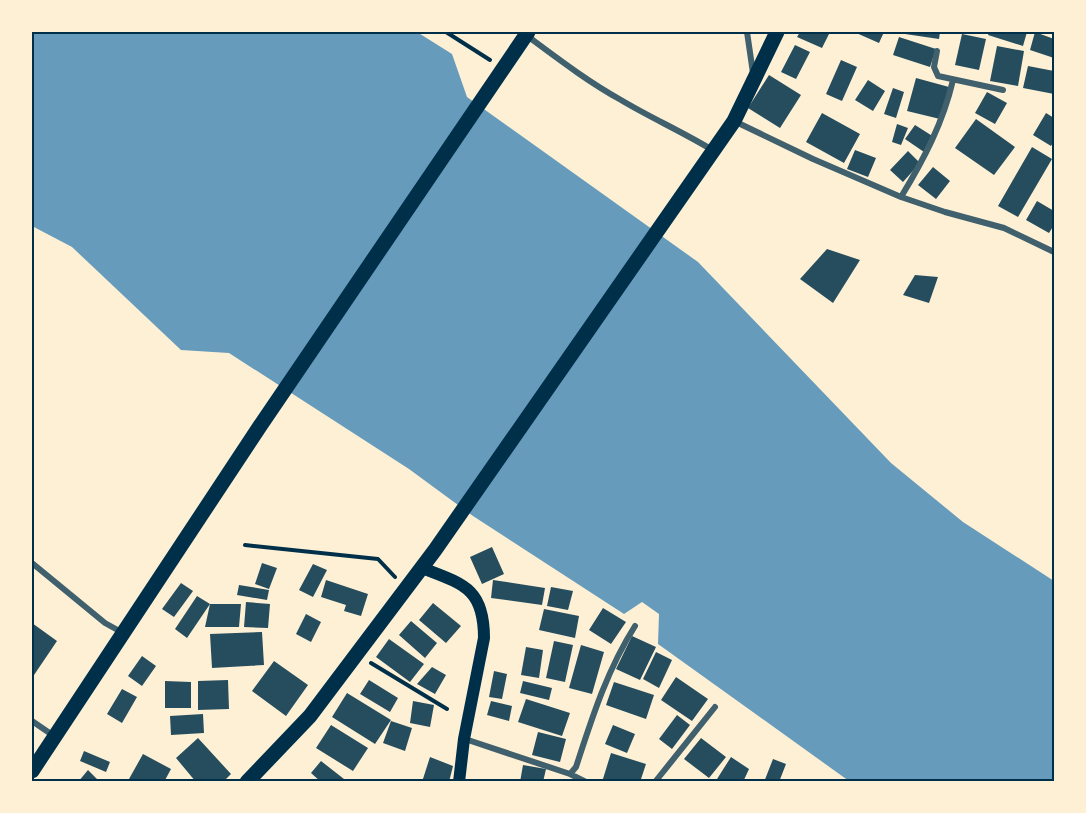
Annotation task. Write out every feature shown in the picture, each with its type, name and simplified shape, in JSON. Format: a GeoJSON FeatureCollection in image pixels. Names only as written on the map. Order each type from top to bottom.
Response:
{"type":"FeatureCollection","features":[{"type":"Feature","properties":{"kind":"highway"},"geometry":{"type":"LineString","coordinates":[[247,782],[310,716],[435,550],[734,121],[777,32]]}},
{"type":"Feature","properties":{"kind":"highway"},"geometry":{"type":"LineString","coordinates":[[32,771],[260,426],[527,33]]}},
{"type":"Feature","properties":{"kind":"main road"},"geometry":{"type":"LineString","coordinates":[[422,568],[467,588],[476,597],[484,622],[484,638],[464,739],[459,782]]}},
{"type":"Feature","properties":{"kind":"street"},"geometry":{"type":"LineString","coordinates":[[747,32],[754,80]]}},
{"type":"Feature","properties":{"kind":"street"},"geometry":{"type":"LineString","coordinates":[[527,33],[609,94],[684,132],[714,151]]}},
{"type":"Feature","properties":{"kind":"street"},"geometry":{"type":"LineString","coordinates":[[937,51],[935,72],[938,76],[1003,90]]}},
{"type":"Feature","properties":{"kind":"street"},"geometry":{"type":"LineString","coordinates":[[901,197],[928,152],[939,128],[953,80]]}},
{"type":"Feature","properties":{"kind":"street"},"geometry":{"type":"LineString","coordinates":[[734,121],[813,159],[901,197],[1004,228],[1054,252]]}},
{"type":"Feature","properties":{"kind":"street"},"geometry":{"type":"LineString","coordinates":[[32,563],[105,623],[124,634]]}},
{"type":"Feature","properties":{"kind":"street"},"geometry":{"type":"LineString","coordinates":[[570,774],[576,767],[602,690],[624,642],[635,626]]}},
{"type":"Feature","properties":{"kind":"street"},"geometry":{"type":"LineString","coordinates":[[655,782],[715,707]]}},
{"type":"Feature","properties":{"kind":"street"},"geometry":{"type":"LineString","coordinates":[[32,721],[54,736]]}},
{"type":"Feature","properties":{"kind":"street"},"geometry":{"type":"LineString","coordinates":[[464,739],[570,774],[586,782]]}},
{"type":"Feature","properties":{"kind":"path"},"geometry":{"type":"LineString","coordinates":[[446,32],[503,69]]}},
{"type":"Feature","properties":{"kind":"path"},"geometry":{"type":"LineString","coordinates":[[245,545],[378,559],[405,589]]}},
{"type":"Feature","properties":{"kind":"path"},"geometry":{"type":"LineString","coordinates":[[358,654],[447,709]]}},
{"type":"Feature","properties":{"kind":"water"},"geometry":{"type":"Polygon","coordinates":[[[32,32],[417,32],[452,54],[467,97],[698,262],[891,463],[963,522],[1054,581],[1054,781],[849,781],[658,644],[659,614],[642,602],[624,614],[473,516],[409,469],[229,353],[181,350],[72,247],[32,226],[32,32]]]}},
{"type":"Feature","properties":{"kind":"building"},"geometry":{"type":"Polygon","coordinates":[[[800,32],[830,32],[822,48],[797,37],[800,32]]]}},
{"type":"Feature","properties":{"kind":"building"},"geometry":{"type":"Polygon","coordinates":[[[854,32],[884,32],[879,43],[854,32]]]}},
{"type":"Feature","properties":{"kind":"building"},"geometry":{"type":"Polygon","coordinates":[[[905,32],[940,32],[939,39],[905,34],[905,32]]]}},
{"type":"Feature","properties":{"kind":"building"},"geometry":{"type":"Polygon","coordinates":[[[989,32],[1027,32],[1023,46],[988,35],[989,32]]]}},
{"type":"Feature","properties":{"kind":"building"},"geometry":{"type":"Polygon","coordinates":[[[1035,32],[1054,39],[1054,58],[1030,50],[1035,32]]]}},
{"type":"Feature","properties":{"kind":"building"},"geometry":{"type":"Polygon","coordinates":[[[962,34],[986,39],[979,70],[955,65],[962,34]]]}},
{"type":"Feature","properties":{"kind":"building"},"geometry":{"type":"Polygon","coordinates":[[[899,37],[936,49],[930,67],[893,55],[899,37]]]}},
{"type":"Feature","properties":{"kind":"building"},"geometry":{"type":"Polygon","coordinates":[[[795,45],[810,52],[796,79],[781,72],[795,45]]]}},
{"type":"Feature","properties":{"kind":"building"},"geometry":{"type":"Polygon","coordinates":[[[997,46],[1024,51],[1018,86],[990,81],[997,46]]]}},
{"type":"Feature","properties":{"kind":"building"},"geometry":{"type":"Polygon","coordinates":[[[841,60],[857,67],[842,101],[826,94],[841,60]]]}},
{"type":"Feature","properties":{"kind":"building"},"geometry":{"type":"Polygon","coordinates":[[[1028,66],[1054,71],[1054,94],[1023,88],[1028,66]]]}},
{"type":"Feature","properties":{"kind":"building"},"geometry":{"type":"Polygon","coordinates":[[[769,75],[801,95],[780,128],[748,108],[769,75]]]}},
{"type":"Feature","properties":{"kind":"building"},"geometry":{"type":"Polygon","coordinates":[[[916,78],[949,87],[940,119],[907,111],[916,78]]]}},
{"type":"Feature","properties":{"kind":"building"},"geometry":{"type":"Polygon","coordinates":[[[868,80],[885,91],[873,111],[855,100],[868,80]]]}},
{"type":"Feature","properties":{"kind":"building"},"geometry":{"type":"Polygon","coordinates":[[[893,88],[904,92],[896,118],[884,114],[893,88]]]}},
{"type":"Feature","properties":{"kind":"building"},"geometry":{"type":"Polygon","coordinates":[[[987,92],[1007,103],[995,124],[975,113],[987,92]]]}},
{"type":"Feature","properties":{"kind":"building"},"geometry":{"type":"Polygon","coordinates":[[[822,113],[860,134],[844,163],[806,142],[822,113]]]}},
{"type":"Feature","properties":{"kind":"building"},"geometry":{"type":"Polygon","coordinates":[[[1046,113],[1054,118],[1054,141],[1051,146],[1033,135],[1046,113]]]}},
{"type":"Feature","properties":{"kind":"building"},"geometry":{"type":"Polygon","coordinates":[[[976,119],[1015,147],[994,175],[955,148],[976,119]]]}},
{"type":"Feature","properties":{"kind":"building"},"geometry":{"type":"Polygon","coordinates":[[[897,124],[908,128],[901,145],[892,142],[897,124]]]}},
{"type":"Feature","properties":{"kind":"building"},"geometry":{"type":"Polygon","coordinates":[[[915,125],[934,137],[924,152],[905,139],[915,125]]]}},
{"type":"Feature","properties":{"kind":"building"},"geometry":{"type":"Polygon","coordinates":[[[1032,147],[1052,159],[1018,217],[998,206],[1032,147]]]}},
{"type":"Feature","properties":{"kind":"building"},"geometry":{"type":"Polygon","coordinates":[[[855,150],[876,158],[868,177],[847,169],[855,150]]]}},
{"type":"Feature","properties":{"kind":"building"},"geometry":{"type":"Polygon","coordinates":[[[908,151],[920,163],[903,182],[890,170],[908,151]]]}},
{"type":"Feature","properties":{"kind":"building"},"geometry":{"type":"Polygon","coordinates":[[[933,167],[950,181],[936,199],[918,185],[933,167]]]}},
{"type":"Feature","properties":{"kind":"building"},"geometry":{"type":"Polygon","coordinates":[[[1037,201],[1054,211],[1054,225],[1049,233],[1026,220],[1037,201]]]}},
{"type":"Feature","properties":{"kind":"building"},"geometry":{"type":"Polygon","coordinates":[[[827,249],[860,260],[833,303],[800,279],[827,249]]]}},
{"type":"Feature","properties":{"kind":"building"},"geometry":{"type":"Polygon","coordinates":[[[915,275],[938,277],[929,303],[903,295],[915,275]]]}},
{"type":"Feature","properties":{"kind":"building"},"geometry":{"type":"Polygon","coordinates":[[[492,547],[504,574],[482,584],[470,557],[492,547]]]}},
{"type":"Feature","properties":{"kind":"building"},"geometry":{"type":"Polygon","coordinates":[[[262,563],[277,568],[269,589],[255,584],[262,563]]]}},
{"type":"Feature","properties":{"kind":"building"},"geometry":{"type":"Polygon","coordinates":[[[313,564],[327,570],[313,597],[299,590],[313,564]]]}},
{"type":"Feature","properties":{"kind":"building"},"geometry":{"type":"Polygon","coordinates":[[[326,580],[368,594],[361,616],[344,611],[346,605],[321,597],[326,580]]]}},
{"type":"Feature","properties":{"kind":"building"},"geometry":{"type":"Polygon","coordinates":[[[493,580],[545,588],[542,605],[491,598],[493,580]]]}},
{"type":"Feature","properties":{"kind":"building"},"geometry":{"type":"Polygon","coordinates":[[[181,583],[193,591],[174,617],[162,609],[181,583]]]}},
{"type":"Feature","properties":{"kind":"building"},"geometry":{"type":"Polygon","coordinates":[[[239,585],[269,590],[267,600],[237,595],[239,585]]]}},
{"type":"Feature","properties":{"kind":"building"},"geometry":{"type":"Polygon","coordinates":[[[551,587],[573,591],[568,610],[547,606],[551,587]]]}},
{"type":"Feature","properties":{"kind":"building"},"geometry":{"type":"Polygon","coordinates":[[[197,596],[210,604],[187,638],[175,629],[197,596]]]}},
{"type":"Feature","properties":{"kind":"building"},"geometry":{"type":"Polygon","coordinates":[[[246,602],[270,604],[268,628],[244,627],[246,602]]]}},
{"type":"Feature","properties":{"kind":"building"},"geometry":{"type":"Polygon","coordinates":[[[433,603],[461,626],[446,643],[419,620],[433,603]]]}},
{"type":"Feature","properties":{"kind":"building"},"geometry":{"type":"Polygon","coordinates":[[[210,604],[241,604],[239,627],[205,627],[210,604]]]}},
{"type":"Feature","properties":{"kind":"building"},"geometry":{"type":"Polygon","coordinates":[[[603,608],[626,622],[611,644],[589,630],[603,608]]]}},
{"type":"Feature","properties":{"kind":"building"},"geometry":{"type":"Polygon","coordinates":[[[544,609],[579,616],[575,638],[539,630],[544,609]]]}},
{"type":"Feature","properties":{"kind":"building"},"geometry":{"type":"Polygon","coordinates":[[[306,614],[321,622],[311,642],[296,634],[306,614]]]}},
{"type":"Feature","properties":{"kind":"building"},"geometry":{"type":"Polygon","coordinates":[[[411,621],[437,643],[425,658],[399,635],[411,621]]]}},
{"type":"Feature","properties":{"kind":"building"},"geometry":{"type":"Polygon","coordinates":[[[32,623],[57,641],[32,678],[32,623]]]}},
{"type":"Feature","properties":{"kind":"building"},"geometry":{"type":"Polygon","coordinates":[[[262,632],[264,665],[212,668],[210,634],[262,632]]]}},
{"type":"Feature","properties":{"kind":"building"},"geometry":{"type":"Polygon","coordinates":[[[632,636],[656,647],[640,680],[616,669],[632,636]]]}},
{"type":"Feature","properties":{"kind":"building"},"geometry":{"type":"Polygon","coordinates":[[[389,639],[424,664],[410,682],[376,657],[389,639]]]}},
{"type":"Feature","properties":{"kind":"building"},"geometry":{"type":"Polygon","coordinates":[[[554,641],[573,645],[565,682],[546,678],[554,641]]]}},
{"type":"Feature","properties":{"kind":"building"},"geometry":{"type":"Polygon","coordinates":[[[581,645],[604,652],[592,694],[569,688],[581,645]]]}},
{"type":"Feature","properties":{"kind":"building"},"geometry":{"type":"Polygon","coordinates":[[[526,647],[543,650],[539,678],[521,675],[526,647]]]}},
{"type":"Feature","properties":{"kind":"building"},"geometry":{"type":"Polygon","coordinates":[[[656,652],[672,660],[659,688],[643,679],[656,652]]]}},
{"type":"Feature","properties":{"kind":"building"},"geometry":{"type":"Polygon","coordinates":[[[142,656],[156,666],[142,686],[128,676],[142,656]]]}},
{"type":"Feature","properties":{"kind":"building"},"geometry":{"type":"Polygon","coordinates":[[[274,661],[308,685],[286,716],[252,691],[274,661]]]}},
{"type":"Feature","properties":{"kind":"building"},"geometry":{"type":"Polygon","coordinates":[[[432,667],[446,675],[435,694],[417,684],[432,667]]]}},
{"type":"Feature","properties":{"kind":"building"},"geometry":{"type":"Polygon","coordinates":[[[494,671],[507,674],[502,699],[489,697],[494,671]]]}},
{"type":"Feature","properties":{"kind":"building"},"geometry":{"type":"Polygon","coordinates":[[[676,677],[708,699],[692,721],[661,700],[676,677]]]}},
{"type":"Feature","properties":{"kind":"building"},"geometry":{"type":"Polygon","coordinates":[[[228,680],[229,709],[198,710],[198,681],[228,680]]]}},
{"type":"Feature","properties":{"kind":"building"},"geometry":{"type":"Polygon","coordinates":[[[369,680],[398,698],[390,712],[360,694],[369,680]]]}},
{"type":"Feature","properties":{"kind":"building"},"geometry":{"type":"Polygon","coordinates":[[[165,681],[191,682],[191,708],[165,708],[165,681]]]}},
{"type":"Feature","properties":{"kind":"building"},"geometry":{"type":"Polygon","coordinates":[[[523,681],[552,688],[549,700],[520,693],[523,681]]]}},
{"type":"Feature","properties":{"kind":"building"},"geometry":{"type":"Polygon","coordinates":[[[614,682],[654,695],[646,719],[606,705],[614,682]]]}},
{"type":"Feature","properties":{"kind":"building"},"geometry":{"type":"Polygon","coordinates":[[[122,689],[137,697],[122,723],[107,714],[122,689]]]}},
{"type":"Feature","properties":{"kind":"building"},"geometry":{"type":"Polygon","coordinates":[[[347,693],[391,720],[375,744],[332,717],[347,693]]]}},
{"type":"Feature","properties":{"kind":"building"},"geometry":{"type":"Polygon","coordinates":[[[526,699],[570,713],[562,736],[518,722],[526,699]]]}},
{"type":"Feature","properties":{"kind":"building"},"geometry":{"type":"Polygon","coordinates":[[[413,701],[434,705],[430,727],[410,723],[413,701]]]}},
{"type":"Feature","properties":{"kind":"building"},"geometry":{"type":"Polygon","coordinates":[[[491,701],[512,706],[509,721],[487,715],[491,701]]]}},
{"type":"Feature","properties":{"kind":"building"},"geometry":{"type":"Polygon","coordinates":[[[203,714],[204,733],[171,735],[170,716],[203,714]]]}},
{"type":"Feature","properties":{"kind":"building"},"geometry":{"type":"Polygon","coordinates":[[[677,715],[690,725],[672,749],[659,739],[677,715]]]}},
{"type":"Feature","properties":{"kind":"building"},"geometry":{"type":"Polygon","coordinates":[[[391,721],[412,728],[405,751],[383,743],[391,721]]]}},
{"type":"Feature","properties":{"kind":"building"},"geometry":{"type":"Polygon","coordinates":[[[331,725],[368,748],[353,771],[316,748],[331,725]]]}},
{"type":"Feature","properties":{"kind":"building"},"geometry":{"type":"Polygon","coordinates":[[[613,725],[635,734],[627,753],[605,744],[613,725]]]}},
{"type":"Feature","properties":{"kind":"building"},"geometry":{"type":"Polygon","coordinates":[[[538,732],[566,739],[560,762],[532,755],[538,732]]]}},
{"type":"Feature","properties":{"kind":"building"},"geometry":{"type":"Polygon","coordinates":[[[198,738],[231,774],[223,782],[196,782],[176,758],[198,738]]]}},
{"type":"Feature","properties":{"kind":"building"},"geometry":{"type":"Polygon","coordinates":[[[701,738],[726,757],[709,778],[684,759],[701,738]]]}},
{"type":"Feature","properties":{"kind":"building"},"geometry":{"type":"Polygon","coordinates":[[[84,751],[110,762],[106,772],[80,761],[84,751]]]}},
{"type":"Feature","properties":{"kind":"building"},"geometry":{"type":"Polygon","coordinates":[[[611,753],[646,764],[640,782],[602,782],[611,753]]]}},
{"type":"Feature","properties":{"kind":"building"},"geometry":{"type":"Polygon","coordinates":[[[143,754],[171,769],[164,782],[134,782],[129,779],[143,754]]]}},
{"type":"Feature","properties":{"kind":"building"},"geometry":{"type":"Polygon","coordinates":[[[430,757],[453,766],[449,782],[422,782],[430,757]]]}},
{"type":"Feature","properties":{"kind":"building"},"geometry":{"type":"Polygon","coordinates":[[[731,757],[749,769],[743,782],[720,782],[717,779],[731,757]]]}},
{"type":"Feature","properties":{"kind":"building"},"geometry":{"type":"Polygon","coordinates":[[[773,759],[786,764],[779,782],[764,782],[773,759]]]}},
{"type":"Feature","properties":{"kind":"building"},"geometry":{"type":"Polygon","coordinates":[[[321,761],[344,779],[343,782],[321,782],[311,773],[321,761]]]}},
{"type":"Feature","properties":{"kind":"building"},"geometry":{"type":"Polygon","coordinates":[[[523,765],[546,769],[543,782],[520,782],[523,765]]]}},
{"type":"Feature","properties":{"kind":"building"},"geometry":{"type":"Polygon","coordinates":[[[88,770],[100,782],[78,782],[88,770]]]}}]}
